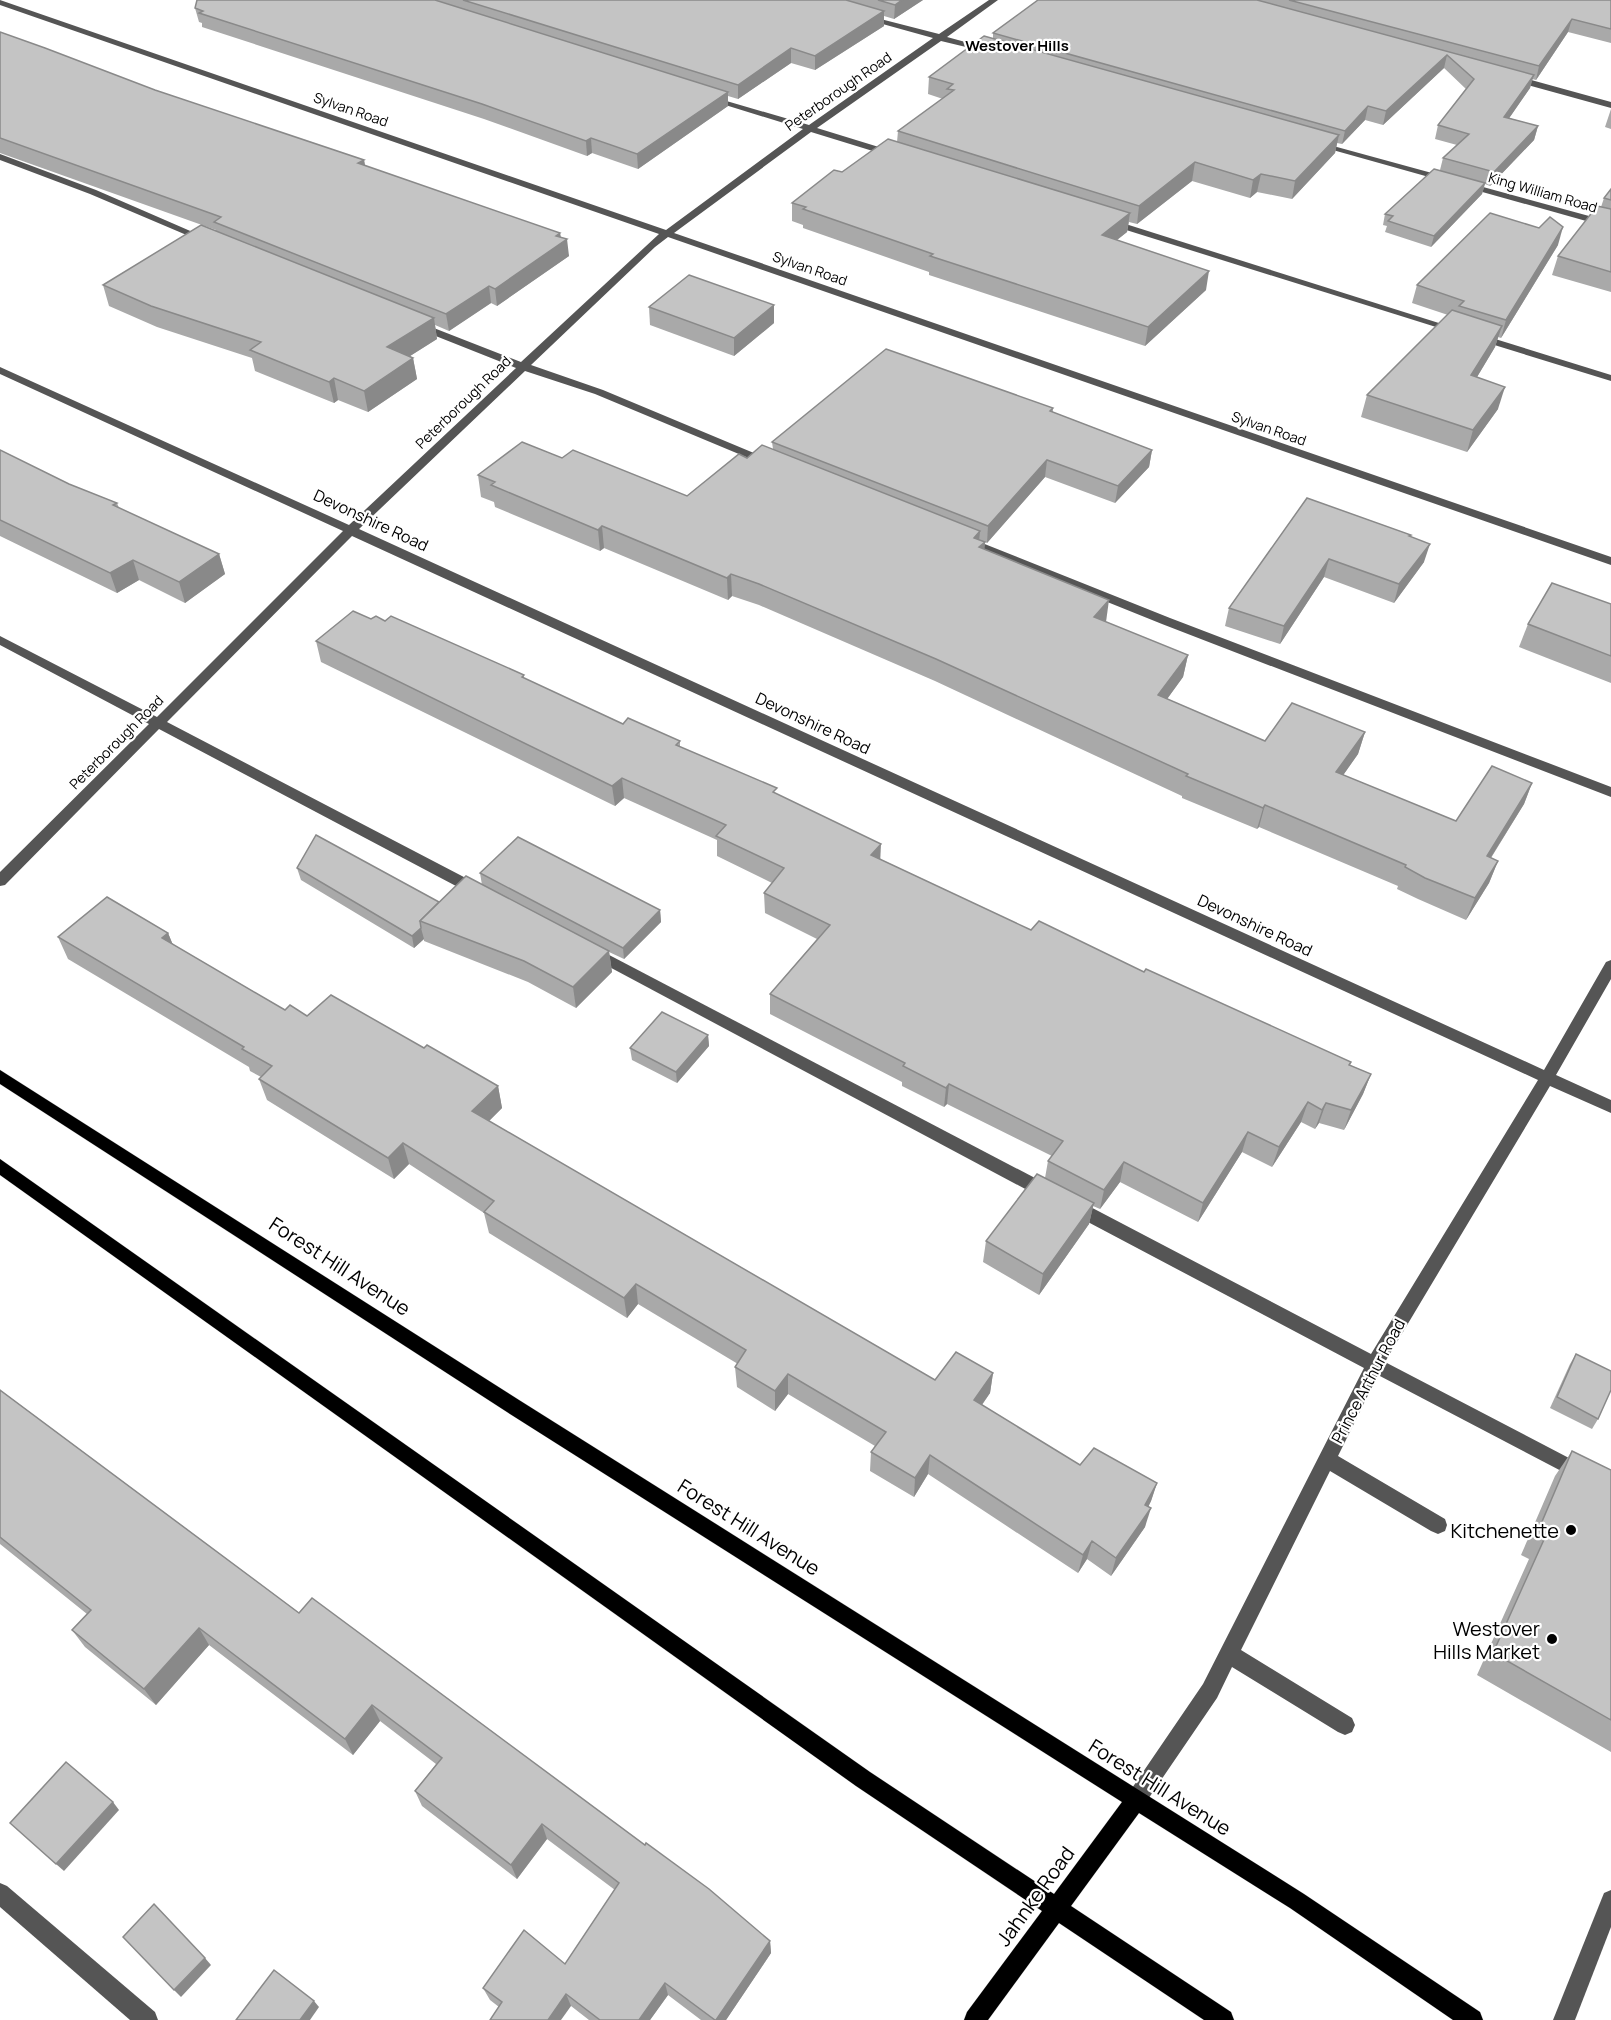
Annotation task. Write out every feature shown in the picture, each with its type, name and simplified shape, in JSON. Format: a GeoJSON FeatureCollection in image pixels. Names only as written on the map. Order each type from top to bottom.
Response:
{"type":"FeatureCollection","features":[{"type":"Feature","properties":{"kind":"main road","name":"Forest Hill Avenue"},"geometry":{"type":"LineString","coordinates":[[0,1076],[513,1406],[1135,1801],[1297,1901],[1472,2020]]}},
{"type":"Feature","properties":{"kind":"main road"},"geometry":{"type":"LineString","coordinates":[[0,1166],[863,1779],[1223,2020]]}},
{"type":"Feature","properties":{"kind":"main road","name":"Jahnke Road"},"geometry":{"type":"LineString","coordinates":[[975,2020],[1135,1801]]}},
{"type":"Feature","properties":{"kind":"street","name":"Peterborough Road"},"geometry":{"type":"LineString","coordinates":[[0,881],[350,531],[651,245],[809,129],[994,0]]}},
{"type":"Feature","properties":{"kind":"street","name":"Sylvan Road"},"geometry":{"type":"LineString","coordinates":[[0,2],[1611,561]]}},
{"type":"Feature","properties":{"kind":"street"},"geometry":{"type":"LineString","coordinates":[[852,12],[999,54]]}},
{"type":"Feature","properties":{"kind":"street"},"geometry":{"type":"LineString","coordinates":[[1508,77],[1611,105]]}},
{"type":"Feature","properties":{"kind":"street"},"geometry":{"type":"LineString","coordinates":[[696,93],[901,157]]}},
{"type":"Feature","properties":{"kind":"street","name":"King William Road"},"geometry":{"type":"LineString","coordinates":[[1311,141],[1611,225]]}},
{"type":"Feature","properties":{"kind":"street"},"geometry":{"type":"LineString","coordinates":[[0,157],[93,192],[220,246]]}},
{"type":"Feature","properties":{"kind":"street"},"geometry":{"type":"LineString","coordinates":[[1096,218],[1462,332]]}},
{"type":"Feature","properties":{"kind":"street"},"geometry":{"type":"LineString","coordinates":[[401,319],[523,366],[599,392],[775,466]]}},
{"type":"Feature","properties":{"kind":"street"},"geometry":{"type":"LineString","coordinates":[[1474,336],[1611,378]]}},
{"type":"Feature","properties":{"kind":"street","name":"Devonshire Road"},"geometry":{"type":"LineString","coordinates":[[0,370],[1611,1107]]}},
{"type":"Feature","properties":{"kind":"street"},"geometry":{"type":"LineString","coordinates":[[956,537],[1166,621],[1611,792]]}},
{"type":"Feature","properties":{"kind":"street"},"geometry":{"type":"LineString","coordinates":[[0,640],[496,901]]}},
{"type":"Feature","properties":{"kind":"street"},"geometry":{"type":"LineString","coordinates":[[581,945],[1611,1489]]}},
{"type":"Feature","properties":{"kind":"street","name":"Prince Arthur Road"},"geometry":{"type":"LineString","coordinates":[[1135,1801],[1210,1691],[1374,1365],[1547,1078],[1611,966]]}},
{"type":"Feature","properties":{"kind":"street"},"geometry":{"type":"LineString","coordinates":[[1327,1459],[1438,1525]]}},
{"type":"Feature","properties":{"kind":"street"},"geometry":{"type":"LineString","coordinates":[[1229,1654],[1345,1725]]}},
{"type":"Feature","properties":{"kind":"street"},"geometry":{"type":"LineString","coordinates":[[0,1893],[147,2020]]}},
{"type":"Feature","properties":{"kind":"street"},"geometry":{"type":"LineString","coordinates":[[1564,2020],[1611,1900]]}},
{"type":"Feature","properties":{"kind":"building"},"geometry":{"type":"Polygon","coordinates":[[[197,0],[435,0],[728,92],[637,154],[591,138],[586,141],[482,104],[199,13],[203,11],[195,8],[197,0]]]}},
{"type":"Feature","properties":{"kind":"building"},"geometry":{"type":"Polygon","coordinates":[[[463,0],[846,0],[884,11],[815,56],[791,48],[738,85],[463,0]]]}},
{"type":"Feature","properties":{"kind":"building"},"geometry":{"type":"Polygon","coordinates":[[[878,0],[902,0],[895,5],[878,0]]]}},
{"type":"Feature","properties":{"kind":"building"},"geometry":{"type":"Polygon","coordinates":[[[1038,0],[1257,0],[1534,75],[1504,117],[1538,126],[1494,172],[1443,158],[1469,134],[1438,125],[1474,79],[1447,55],[1386,111],[1368,106],[1345,131],[993,33],[1038,0]]]}},
{"type":"Feature","properties":{"kind":"building"},"geometry":{"type":"Polygon","coordinates":[[[1289,0],[1611,0],[1611,29],[1572,19],[1539,66],[1289,0]]]}},
{"type":"Feature","properties":{"kind":"building"},"geometry":{"type":"Polygon","coordinates":[[[0,32],[155,90],[364,160],[358,163],[560,233],[556,236],[567,239],[495,289],[489,286],[446,314],[214,222],[221,217],[0,138],[0,32]]]}},
{"type":"Feature","properties":{"kind":"building"},"geometry":{"type":"Polygon","coordinates":[[[984,36],[1339,135],[1295,181],[1261,174],[1253,180],[1195,162],[1139,206],[898,131],[954,90],[947,89],[953,84],[929,77],[984,36]]]}},
{"type":"Feature","properties":{"kind":"building"},"geometry":{"type":"Polygon","coordinates":[[[888,139],[1130,213],[1102,235],[1209,271],[1148,327],[930,256],[933,254],[803,209],[806,207],[792,203],[834,170],[842,172],[888,139]]]}},
{"type":"Feature","properties":{"kind":"building"},"geometry":{"type":"Polygon","coordinates":[[[1434,169],[1485,183],[1434,236],[1388,221],[1393,216],[1385,214],[1434,169]]]}},
{"type":"Feature","properties":{"kind":"building"},"geometry":{"type":"Polygon","coordinates":[[[1611,189],[1611,200],[1604,198],[1611,189]]]}},
{"type":"Feature","properties":{"kind":"building"},"geometry":{"type":"Polygon","coordinates":[[[1597,206],[1611,209],[1611,272],[1558,256],[1597,206]]]}},
{"type":"Feature","properties":{"kind":"building"},"geometry":{"type":"Polygon","coordinates":[[[1490,213],[1539,228],[1550,217],[1563,227],[1506,320],[1459,306],[1464,301],[1417,285],[1490,213]]]}},
{"type":"Feature","properties":{"kind":"building"},"geometry":{"type":"Polygon","coordinates":[[[201,225],[434,318],[387,347],[413,358],[364,391],[334,378],[329,382],[250,350],[261,342],[151,306],[103,285],[201,225]]]}},
{"type":"Feature","properties":{"kind":"building"},"geometry":{"type":"Polygon","coordinates":[[[689,275],[774,305],[734,338],[649,307],[689,275]]]}},
{"type":"Feature","properties":{"kind":"building"},"geometry":{"type":"Polygon","coordinates":[[[1452,310],[1502,326],[1471,375],[1505,387],[1473,430],[1367,395],[1452,310]]]}},
{"type":"Feature","properties":{"kind":"building"},"geometry":{"type":"Polygon","coordinates":[[[886,349],[1053,408],[1050,411],[1152,450],[1118,486],[1047,460],[988,526],[772,442],[886,349]]]}},
{"type":"Feature","properties":{"kind":"building"},"geometry":{"type":"Polygon","coordinates":[[[522,442],[562,458],[573,450],[687,496],[739,454],[747,458],[762,445],[980,531],[974,538],[985,542],[979,547],[1109,600],[1094,617],[1188,655],[1158,695],[1265,741],[1292,703],[1365,732],[1336,772],[1456,821],[1492,766],[1532,783],[1487,856],[1498,861],[1475,898],[1425,878],[1405,867],[1406,865],[1265,805],[1263,808],[1186,776],[1188,774],[936,659],[759,584],[731,574],[727,578],[602,526],[598,530],[491,485],[495,482],[478,475],[522,442]]]}},
{"type":"Feature","properties":{"kind":"building"},"geometry":{"type":"Polygon","coordinates":[[[0,450],[69,484],[117,503],[113,505],[219,554],[179,582],[133,560],[110,573],[0,520],[0,450]]]}},
{"type":"Feature","properties":{"kind":"building"},"geometry":{"type":"Polygon","coordinates":[[[1307,498],[1430,544],[1399,584],[1329,559],[1284,626],[1229,608],[1307,498]]]}},
{"type":"Feature","properties":{"kind":"building"},"geometry":{"type":"Polygon","coordinates":[[[1552,583],[1611,604],[1611,656],[1528,624],[1552,583]]]}},
{"type":"Feature","properties":{"kind":"building"},"geometry":{"type":"Polygon","coordinates":[[[353,611],[371,619],[376,616],[385,621],[391,616],[524,675],[522,677],[623,724],[628,718],[680,741],[676,745],[777,788],[773,792],[881,844],[871,855],[1031,930],[1039,921],[1144,972],[1146,969],[1351,1062],[1349,1065],[1371,1074],[1351,1110],[1326,1103],[1322,1110],[1308,1102],[1279,1147],[1248,1132],[1203,1203],[1124,1162],[1104,1190],[1048,1161],[1063,1141],[949,1084],[946,1088],[903,1066],[905,1063],[770,994],[830,925],[764,893],[784,868],[716,836],[726,825],[622,778],[612,786],[316,641],[353,611]]]}},
{"type":"Feature","properties":{"kind":"building"},"geometry":{"type":"Polygon","coordinates":[[[316,835],[439,902],[420,921],[421,928],[412,936],[297,868],[316,835]]]}},
{"type":"Feature","properties":{"kind":"building"},"geometry":{"type":"Polygon","coordinates":[[[518,837],[660,910],[623,948],[480,873],[518,837]]]}},
{"type":"Feature","properties":{"kind":"building"},"geometry":{"type":"Polygon","coordinates":[[[466,876],[609,951],[573,987],[524,961],[420,921],[466,876]]]}},
{"type":"Feature","properties":{"kind":"building"},"geometry":{"type":"Polygon","coordinates":[[[107,897],[168,933],[162,938],[285,1010],[290,1005],[307,1016],[331,995],[424,1048],[427,1045],[498,1086],[472,1111],[935,1380],[956,1352],[993,1373],[974,1400],[1080,1465],[1094,1448],[1157,1483],[1145,1505],[1151,1508],[1116,1558],[1092,1541],[1083,1555],[930,1455],[915,1478],[871,1452],[886,1432],[788,1374],[775,1391],[735,1367],[746,1350],[636,1284],[624,1298],[484,1212],[494,1201],[403,1143],[388,1158],[259,1079],[272,1066],[242,1049],[244,1047],[58,937],[107,897]]]}},
{"type":"Feature","properties":{"kind":"building"},"geometry":{"type":"Polygon","coordinates":[[[662,1012],[708,1035],[676,1072],[630,1048],[662,1012]]]}},
{"type":"Feature","properties":{"kind":"building"},"geometry":{"type":"Polygon","coordinates":[[[1037,1174],[1094,1203],[1043,1274],[986,1241],[1037,1174]]]}},
{"type":"Feature","properties":{"kind":"building"},"geometry":{"type":"Polygon","coordinates":[[[1576,1354],[1611,1371],[1611,1390],[1598,1419],[1557,1397],[1576,1354]]]}},
{"type":"Feature","properties":{"kind":"building"},"geometry":{"type":"Polygon","coordinates":[[[0,1390],[299,1613],[312,1598],[645,1845],[646,1843],[709,1889],[770,1941],[716,2020],[665,1983],[639,2020],[600,2020],[566,1994],[548,2020],[490,2020],[502,2002],[483,1988],[524,1930],[565,1964],[619,1883],[542,1824],[511,1865],[415,1791],[442,1758],[372,1705],[345,1739],[199,1628],[144,1689],[72,1630],[91,1610],[0,1537],[0,1390]]]}},
{"type":"Feature","properties":{"kind":"building"},"geometry":{"type":"Polygon","coordinates":[[[1572,1451],[1611,1470],[1611,1720],[1493,1653],[1546,1535],[1538,1531],[1572,1451]]]}},
{"type":"Feature","properties":{"kind":"building"},"geometry":{"type":"Polygon","coordinates":[[[66,1762],[113,1802],[56,1864],[10,1823],[66,1762]]]}},
{"type":"Feature","properties":{"kind":"building"},"geometry":{"type":"Polygon","coordinates":[[[154,1904],[205,1958],[174,1990],[123,1937],[154,1904]]]}},
{"type":"Feature","properties":{"kind":"building"},"geometry":{"type":"Polygon","coordinates":[[[274,1970],[314,2001],[300,2020],[236,2020],[274,1970]]]}},
{"type":"Feature","properties":{"kind":"place","name":"Kitchenette"},"geometry":{"type":"Point","coordinates":[1571,1530]}},
{"type":"Feature","properties":{"kind":"place","name":"Westover Hills Market"},"geometry":{"type":"Point","coordinates":[1552,1639]}},
{"type":"Feature","properties":{"kind":"district","name":"Westover Hills"},"geometry":{"type":"Point","coordinates":[1017,45]}}]}
